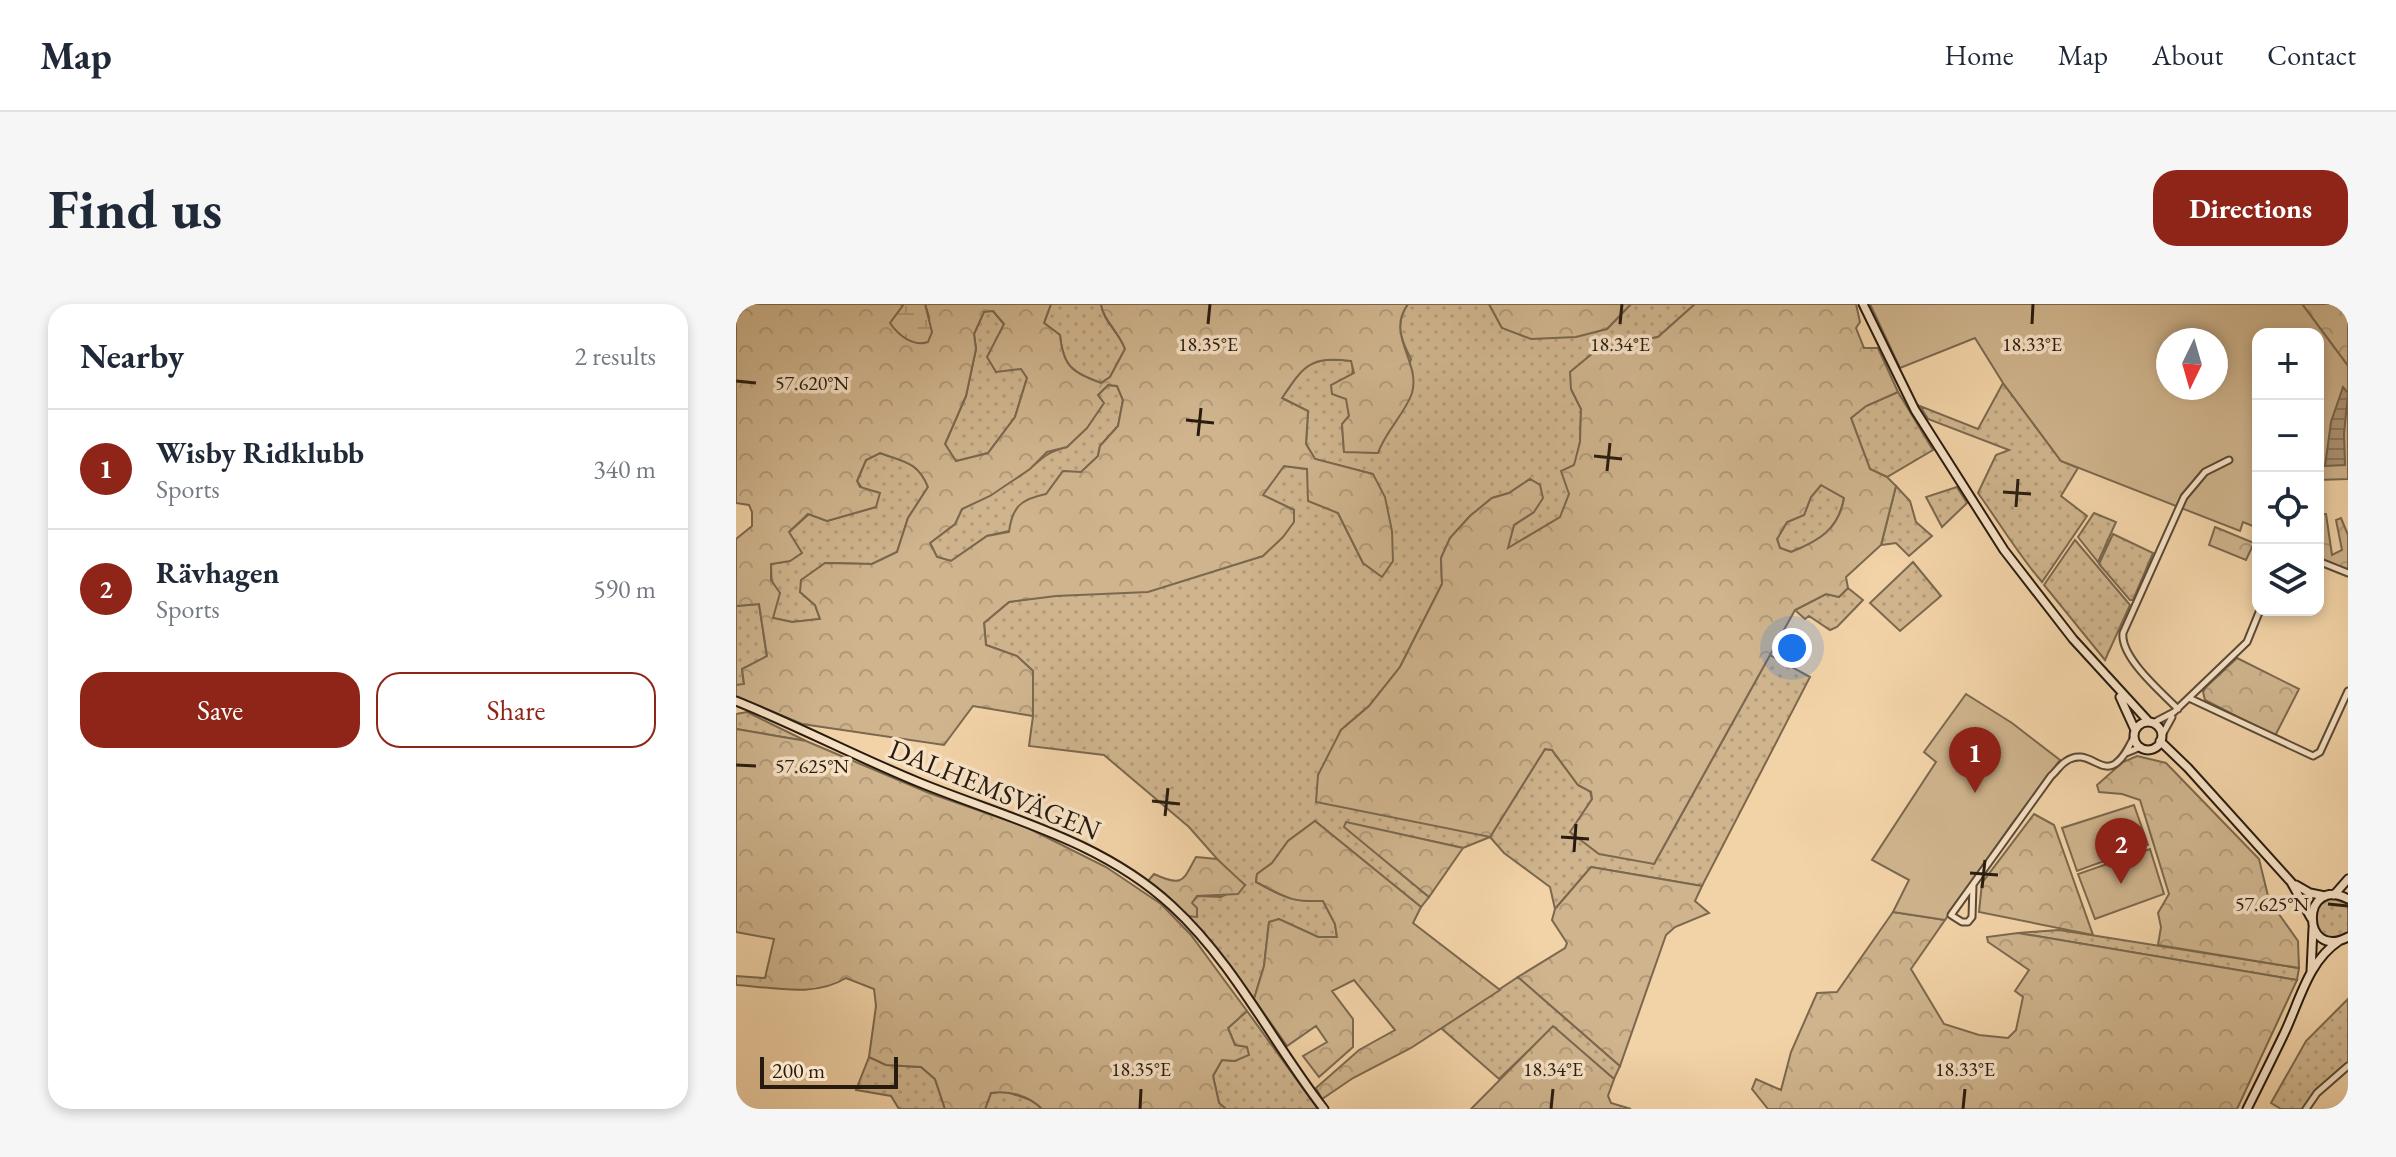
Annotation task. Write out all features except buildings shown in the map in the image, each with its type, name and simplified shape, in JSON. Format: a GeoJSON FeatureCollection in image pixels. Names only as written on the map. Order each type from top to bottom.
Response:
{"type":"FeatureCollection","features":[{"type":"Feature","properties":{"kind":"main road"},"geometry":{"type":"LineString","coordinates":[[1863,304],[1915,410],[1971,502],[2073,639],[2113,684],[2160,729],[2161,739],[2291,882],[2304,891],[2348,899]]}},
{"type":"Feature","properties":{"kind":"main road"},"geometry":{"type":"LineString","coordinates":[[2113,684],[2145,748],[2188,768]]}},
{"type":"Feature","properties":{"kind":"main road","name":"DALHEMSVÄGEN"},"geometry":{"type":"LineString","coordinates":[[736,701],[906,777],[1067,839],[1122,868],[1172,906],[1208,944],[1324,1109]]}},
{"type":"Feature","properties":{"kind":"main road"},"geometry":{"type":"LineString","coordinates":[[2135,733],[2142,723],[2151,722]]}},
{"type":"Feature","properties":{"kind":"main road"},"geometry":{"type":"LineString","coordinates":[[2145,748],[2156,746],[2161,739]]}},
{"type":"Feature","properties":{"kind":"main road"},"geometry":{"type":"LineString","coordinates":[[2310,973],[2312,922],[2316,904],[2348,879]]}},
{"type":"Feature","properties":{"kind":"main road"},"geometry":{"type":"LineString","coordinates":[[2291,882],[2323,939],[2344,940]]}},
{"type":"Feature","properties":{"kind":"main road"},"geometry":{"type":"LineString","coordinates":[[2247,1109],[2284,1035],[2310,973],[2323,954],[2344,940]]}},
{"type":"Feature","properties":{"kind":"street"},"geometry":{"type":"LineString","coordinates":[[2176,710],[2131,659],[2123,645],[2123,633],[2184,497],[2205,472],[2229,460]]}},
{"type":"Feature","properties":{"kind":"street"},"geometry":{"type":"LineString","coordinates":[[2324,563],[2348,573]]}},
{"type":"Feature","properties":{"kind":"street"},"geometry":{"type":"LineString","coordinates":[[2151,722],[2176,710],[2247,642],[2258,616]]}},
{"type":"Feature","properties":{"kind":"street"},"geometry":{"type":"LineString","coordinates":[[2189,698],[2313,756],[2320,752],[2348,691]]}},
{"type":"Feature","properties":{"kind":"street"},"geometry":{"type":"LineString","coordinates":[[2161,739],[2176,710]]}},
{"type":"Feature","properties":{"kind":"street"},"geometry":{"type":"LineString","coordinates":[[1973,885],[1972,917],[1968,922],[1962,922],[1951,915],[2026,809],[2065,762],[2082,757],[2110,767],[2125,754],[2135,733]]}},
{"type":"Feature","properties":{"kind":"street"},"geometry":{"type":"LineString","coordinates":[[2125,754],[2145,748]]}},
{"type":"Feature","properties":{"kind":"street"},"geometry":{"type":"LineString","coordinates":[[2306,1109],[2317,1093],[2348,1066]]}},
{"type":"Feature","properties":{"kind":"green space"},"geometry":{"type":"Polygon","coordinates":[[[736,304],[904,304],[929,317],[925,304],[1051,304],[1044,323],[1060,335],[1067,361],[1076,371],[1101,383],[1110,377],[1125,349],[1101,304],[1408,304],[1400,326],[1412,370],[1412,393],[1378,453],[1344,452],[1342,424],[1349,416],[1346,399],[1332,394],[1331,385],[1354,373],[1351,361],[1326,360],[1309,365],[1282,398],[1308,411],[1306,444],[1315,459],[1373,474],[1385,497],[1392,531],[1393,561],[1382,577],[1363,563],[1338,513],[1308,501],[1307,469],[1284,466],[1263,495],[1294,510],[1294,522],[1263,556],[1148,592],[1056,596],[1009,602],[984,623],[986,645],[1017,656],[1033,671],[1033,716],[973,706],[944,745],[802,724],[736,696],[736,685],[744,684],[742,669],[767,656],[759,604],[736,606],[736,539],[752,526],[752,512],[749,505],[736,503],[736,304]],[[993,311],[984,312],[974,334],[976,349],[966,396],[945,444],[956,461],[988,453],[1015,417],[1027,378],[1021,369],[996,372],[987,357],[1004,324],[993,311]],[[1108,385],[1098,395],[1104,403],[1087,428],[1067,447],[1047,452],[1030,469],[990,496],[962,509],[955,524],[930,543],[937,557],[951,561],[987,536],[1009,532],[1020,505],[1046,494],[1063,471],[1081,472],[1098,456],[1100,446],[1118,426],[1123,400],[1117,386],[1108,385]],[[880,453],[866,460],[857,481],[860,487],[880,493],[876,507],[827,521],[808,514],[789,532],[802,553],[790,561],[771,564],[771,580],[780,593],[773,618],[792,622],[820,619],[815,605],[800,592],[801,580],[825,563],[872,564],[897,552],[908,518],[928,487],[920,472],[904,461],[880,453]]]}},
{"type":"Feature","properties":{"kind":"green space"},"geometry":{"type":"Polygon","coordinates":[[[904,304],[925,304],[932,332],[928,342],[917,343],[906,339],[890,323],[904,304]]]}},
{"type":"Feature","properties":{"kind":"green space"},"geometry":{"type":"Polygon","coordinates":[[[1051,304],[1101,304],[1125,349],[1110,377],[1101,383],[1071,367],[1060,335],[1044,323],[1051,304]]]}},
{"type":"Feature","properties":{"kind":"green space"},"geometry":{"type":"Polygon","coordinates":[[[1408,304],[1489,304],[1502,328],[1607,329],[1631,304],[1695,304],[1658,337],[1629,343],[1571,389],[1581,409],[1580,442],[1561,517],[1507,549],[1514,525],[1534,512],[1530,479],[1509,493],[1492,498],[1470,516],[1450,538],[1441,558],[1442,584],[1400,667],[1369,706],[1341,730],[1490,837],[1463,848],[1346,823],[1345,827],[1429,897],[1421,907],[1315,821],[1288,841],[1272,863],[1257,874],[1256,882],[1288,898],[1323,901],[1335,924],[1337,938],[1318,937],[1279,919],[1269,922],[1264,966],[1254,999],[1212,943],[1187,916],[1197,916],[1191,903],[1198,896],[1221,897],[1245,885],[1226,869],[1189,827],[1104,755],[1029,746],[1033,671],[1017,656],[986,645],[984,623],[1009,602],[1218,569],[1263,556],[1294,510],[1262,495],[1284,466],[1307,469],[1325,506],[1338,513],[1363,563],[1373,474],[1315,459],[1306,444],[1308,411],[1282,398],[1310,365],[1326,360],[1352,361],[1349,416],[1342,424],[1344,451],[1378,453],[1411,359],[1400,332],[1401,318],[1408,304]]]}},
{"type":"Feature","properties":{"kind":"green space"},"geometry":{"type":"Polygon","coordinates":[[[1489,304],[1631,304],[1607,329],[1576,337],[1531,339],[1502,328],[1489,304]]]}},
{"type":"Feature","properties":{"kind":"green space"},"geometry":{"type":"Polygon","coordinates":[[[1695,304],[1856,304],[1860,322],[1856,328],[1864,348],[1878,348],[1898,392],[1866,406],[1851,418],[1870,469],[1887,477],[1896,486],[1881,545],[1846,577],[1848,588],[1839,597],[1826,594],[1795,610],[1654,864],[1599,854],[1570,832],[1592,799],[1591,792],[1578,785],[1552,750],[1545,749],[1490,837],[1316,802],[1318,775],[1341,730],[1369,706],[1400,667],[1442,584],[1441,558],[1450,538],[1492,498],[1509,493],[1530,479],[1540,485],[1543,498],[1534,512],[1514,525],[1508,548],[1560,517],[1569,494],[1561,471],[1574,465],[1580,442],[1581,409],[1571,389],[1570,372],[1599,348],[1658,337],[1695,304]],[[1821,485],[1811,497],[1804,515],[1787,522],[1777,539],[1780,548],[1791,552],[1826,532],[1838,518],[1844,498],[1821,485]]]}},
{"type":"Feature","properties":{"kind":"green space"},"geometry":{"type":"Polygon","coordinates":[[[1870,304],[2302,304],[2320,328],[2252,328],[2252,526],[2243,522],[2240,531],[2061,461],[2003,383],[1975,338],[1900,368],[1870,304]]]}},
{"type":"Feature","properties":{"kind":"green space"},"geometry":{"type":"Polygon","coordinates":[[[2302,304],[2348,304],[2348,366],[2324,334],[2324,328],[2320,328],[2302,304]]]}},
{"type":"Feature","properties":{"kind":"green space"},"geometry":{"type":"Polygon","coordinates":[[[984,311],[993,311],[1004,324],[1027,378],[1015,417],[988,453],[956,462],[945,444],[966,396],[976,349],[974,334],[984,311]]]}},
{"type":"Feature","properties":{"kind":"green space"},"geometry":{"type":"Polygon","coordinates":[[[2324,334],[2348,366],[2348,479],[2324,480],[2324,334]]]}},
{"type":"Feature","properties":{"kind":"green space"},"geometry":{"type":"Polygon","coordinates":[[[2003,383],[2061,461],[2078,468],[2061,496],[2087,516],[2042,582],[1978,493],[1996,455],[2009,450],[1928,419],[1920,406],[1978,429],[2003,383]]]}},
{"type":"Feature","properties":{"kind":"green space"},"geometry":{"type":"Polygon","coordinates":[[[1108,385],[1117,386],[1123,400],[1118,426],[1100,446],[1098,456],[1081,473],[1063,471],[1046,495],[1009,531],[987,536],[951,561],[937,557],[930,543],[955,524],[962,509],[1016,478],[1047,455],[1067,447],[1098,395],[1108,385]]]}},
{"type":"Feature","properties":{"kind":"green space"},"geometry":{"type":"Polygon","coordinates":[[[1898,392],[1933,450],[1887,477],[1870,469],[1851,418],[1866,406],[1898,392]]]}},
{"type":"Feature","properties":{"kind":"green space"},"geometry":{"type":"Polygon","coordinates":[[[880,453],[915,468],[928,487],[908,518],[897,552],[872,564],[825,563],[800,592],[815,605],[820,619],[792,622],[773,618],[771,564],[790,561],[789,532],[809,514],[827,521],[876,507],[857,481],[866,460],[880,453]]]}},
{"type":"Feature","properties":{"kind":"green space"},"geometry":{"type":"Polygon","coordinates":[[[1821,485],[1844,498],[1832,526],[1826,533],[1791,552],[1780,548],[1777,539],[1787,522],[1804,515],[1811,497],[1821,485]]]}},
{"type":"Feature","properties":{"kind":"green space"},"geometry":{"type":"Polygon","coordinates":[[[1896,486],[1910,501],[1916,522],[1932,536],[1909,556],[1896,543],[1881,545],[1896,486]]]}},
{"type":"Feature","properties":{"kind":"green space"},"geometry":{"type":"Polygon","coordinates":[[[1957,487],[1967,503],[1942,527],[1926,497],[1957,487]]]}},
{"type":"Feature","properties":{"kind":"green space"},"geometry":{"type":"Polygon","coordinates":[[[2094,513],[2116,522],[2098,562],[2078,537],[2094,513]]]}},
{"type":"Feature","properties":{"kind":"green space"},"geometry":{"type":"Polygon","coordinates":[[[2324,514],[2332,555],[2342,550],[2336,520],[2341,518],[2348,535],[2348,569],[2324,561],[2324,514]]]}},
{"type":"Feature","properties":{"kind":"green space"},"geometry":{"type":"Polygon","coordinates":[[[2215,527],[2252,542],[2246,560],[2209,545],[2215,527]]]}},
{"type":"Feature","properties":{"kind":"green space"},"geometry":{"type":"Polygon","coordinates":[[[2113,534],[2153,553],[2133,600],[2099,564],[2113,534]]]}},
{"type":"Feature","properties":{"kind":"green space"},"geometry":{"type":"Polygon","coordinates":[[[2075,540],[2130,605],[2105,660],[2044,585],[2075,540]]]}},
{"type":"Feature","properties":{"kind":"green space"},"geometry":{"type":"Polygon","coordinates":[[[1913,562],[1941,596],[1900,631],[1870,603],[1913,562]]]}},
{"type":"Feature","properties":{"kind":"green space"},"geometry":{"type":"Polygon","coordinates":[[[1848,588],[1863,600],[1837,627],[1830,630],[1809,616],[1805,619],[1795,610],[1826,594],[1839,597],[1848,588]]]}},
{"type":"Feature","properties":{"kind":"green space"},"geometry":{"type":"Polygon","coordinates":[[[759,604],[767,657],[742,669],[744,685],[736,685],[736,606],[759,604]]]}},
{"type":"Feature","properties":{"kind":"green space"},"geometry":{"type":"Polygon","coordinates":[[[1770,655],[1810,677],[1702,886],[1591,867],[1555,909],[1550,887],[1504,853],[1490,837],[1545,749],[1552,750],[1578,785],[1590,791],[1592,799],[1571,832],[1654,864],[1770,655]]]}},
{"type":"Feature","properties":{"kind":"green space"},"geometry":{"type":"Polygon","coordinates":[[[2237,658],[2299,689],[2275,736],[2205,700],[2203,692],[2206,687],[2237,658]]]}},
{"type":"Feature","properties":{"kind":"green space"},"geometry":{"type":"Polygon","coordinates":[[[1966,694],[2012,723],[2060,760],[1945,920],[1893,912],[1909,880],[1872,860],[1936,762],[1924,752],[1966,694]]]}},
{"type":"Feature","properties":{"kind":"green space"},"geometry":{"type":"Polygon","coordinates":[[[747,712],[806,741],[736,729],[736,714],[747,712]]]}},
{"type":"Feature","properties":{"kind":"green space"},"geometry":{"type":"Polygon","coordinates":[[[736,729],[806,741],[929,793],[1026,827],[1106,867],[1161,904],[1191,935],[1247,1011],[1228,1028],[1235,1045],[1247,1047],[1249,1055],[1235,1061],[1222,1060],[1213,1076],[1219,1103],[1226,1109],[1042,1109],[1025,1097],[998,1092],[991,1093],[985,1109],[945,1109],[935,1079],[921,1067],[886,1065],[869,1057],[876,1006],[874,989],[846,978],[807,990],[736,985],[736,976],[765,978],[774,939],[736,932],[736,729]]]}},
{"type":"Feature","properties":{"kind":"green space"},"geometry":{"type":"Polygon","coordinates":[[[2137,756],[2166,763],[2259,859],[2269,900],[2298,941],[2299,968],[2158,945],[2161,927],[2158,913],[2169,894],[2140,800],[2122,794],[2099,792],[2097,785],[2123,762],[2137,756]]]}},
{"type":"Feature","properties":{"kind":"green space"},"geometry":{"type":"Polygon","coordinates":[[[2134,805],[2148,845],[2077,871],[2062,828],[2134,805]]]}},
{"type":"Feature","properties":{"kind":"green space"},"geometry":{"type":"Polygon","coordinates":[[[2034,814],[2054,825],[2093,935],[1979,912],[1982,883],[2034,814]]]}},
{"type":"Feature","properties":{"kind":"green space"},"geometry":{"type":"Polygon","coordinates":[[[1315,821],[1421,907],[1413,923],[1500,990],[1411,1048],[1353,1078],[1322,1099],[1316,1088],[1359,1050],[1395,1030],[1354,980],[1332,991],[1353,1019],[1353,1047],[1319,1077],[1303,1056],[1327,1042],[1316,1026],[1287,1046],[1254,999],[1264,966],[1269,922],[1279,919],[1318,937],[1337,937],[1335,924],[1323,901],[1288,898],[1256,882],[1257,874],[1272,863],[1288,841],[1315,821]]]}},
{"type":"Feature","properties":{"kind":"green space"},"geometry":{"type":"Polygon","coordinates":[[[1346,822],[1463,848],[1429,897],[1344,827],[1346,822]]]}},
{"type":"Feature","properties":{"kind":"green space"},"geometry":{"type":"Polygon","coordinates":[[[2150,849],[2164,894],[2095,919],[2078,874],[2150,849]]]}},
{"type":"Feature","properties":{"kind":"green space"},"geometry":{"type":"Polygon","coordinates":[[[1196,857],[1217,859],[1245,885],[1238,894],[1197,896],[1192,903],[1197,908],[1197,917],[1187,916],[1148,881],[1154,874],[1171,880],[1181,879],[1196,857]]]}},
{"type":"Feature","properties":{"kind":"green space"},"geometry":{"type":"Polygon","coordinates":[[[1591,867],[1702,886],[1695,901],[1709,913],[1675,927],[1666,935],[1620,1066],[1518,977],[1565,948],[1567,943],[1552,920],[1555,909],[1591,867]]]}},
{"type":"Feature","properties":{"kind":"green space"},"geometry":{"type":"Polygon","coordinates":[[[2332,898],[2348,904],[2348,933],[2332,939],[2318,931],[2314,918],[2318,906],[2332,898]]]}},
{"type":"Feature","properties":{"kind":"green space"},"geometry":{"type":"Polygon","coordinates":[[[1893,912],[1945,920],[1911,969],[1944,1024],[1979,1035],[2008,1038],[2016,1030],[2023,997],[2015,991],[2029,970],[1988,942],[1987,937],[2018,933],[2297,980],[2237,1109],[1768,1109],[1752,1089],[1756,1079],[1781,1090],[1791,1052],[1817,993],[1837,992],[1893,912]]]}},
{"type":"Feature","properties":{"kind":"green space"},"geometry":{"type":"Polygon","coordinates":[[[2059,930],[2299,968],[2297,980],[2018,933],[2059,930]]]}},
{"type":"Feature","properties":{"kind":"green space"},"geometry":{"type":"Polygon","coordinates":[[[1518,977],[1620,1066],[1614,1079],[1553,1027],[1499,1079],[1441,1028],[1518,977]]]}},
{"type":"Feature","properties":{"kind":"green space"},"geometry":{"type":"Polygon","coordinates":[[[2348,999],[2348,1064],[2315,1093],[2303,1109],[2281,1109],[2271,1103],[2306,1041],[2348,999]]]}},
{"type":"Feature","properties":{"kind":"green space"},"geometry":{"type":"Polygon","coordinates":[[[1247,1011],[1318,1109],[1226,1109],[1219,1103],[1213,1076],[1222,1060],[1235,1061],[1235,1045],[1228,1028],[1247,1011]]]}},
{"type":"Feature","properties":{"kind":"green space"},"geometry":{"type":"Polygon","coordinates":[[[1553,1026],[1614,1079],[1608,1096],[1611,1103],[1631,1109],[1471,1109],[1553,1026]]]}},
{"type":"Feature","properties":{"kind":"green space"},"geometry":{"type":"Polygon","coordinates":[[[869,1057],[886,1065],[921,1067],[935,1079],[945,1109],[899,1109],[891,1096],[856,1090],[869,1057]]]}},
{"type":"Feature","properties":{"kind":"green space"},"geometry":{"type":"Polygon","coordinates":[[[1004,1091],[1034,1101],[1042,1109],[985,1109],[991,1093],[1004,1091]]]}},
{"type":"Feature","properties":{"kind":"shaded area"},"geometry":{"type":"Polygon","coordinates":[[[2343,387],[2348,393],[2345,465],[2325,466],[2331,422],[2343,387]]]}},
{"type":"Feature","properties":{"kind":"place","name":"Wisby Ridklubb"},"geometry":{"type":"Point","coordinates":[1975,793]}},
{"type":"Feature","properties":{"kind":"place","name":"Rävhagen"},"geometry":{"type":"Point","coordinates":[2121,884]}}]}
